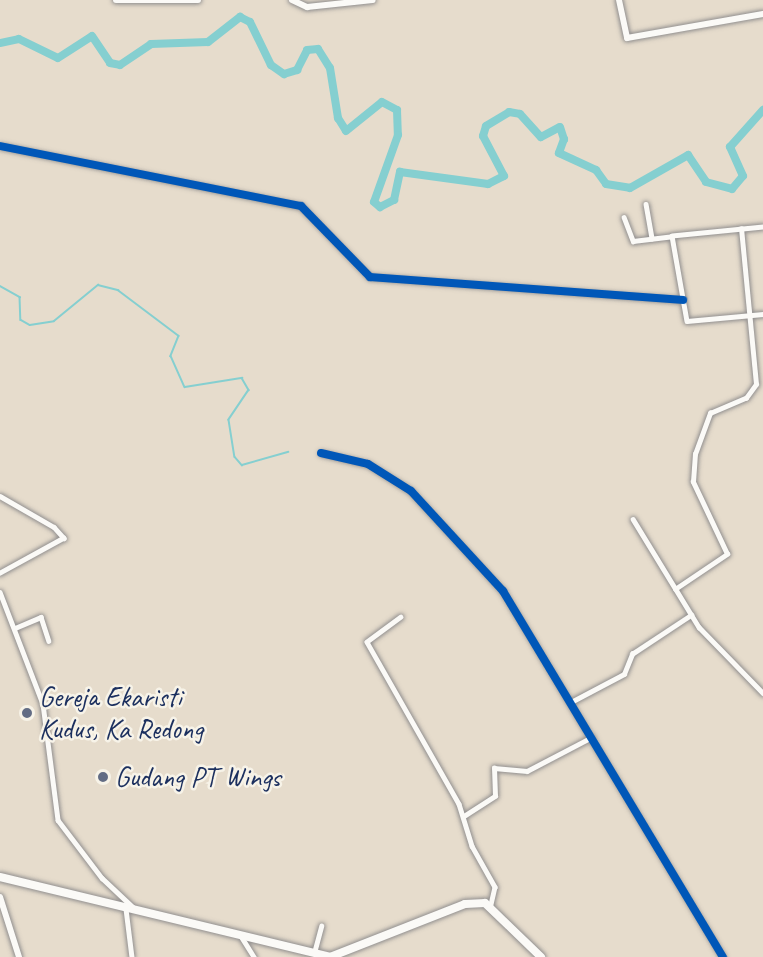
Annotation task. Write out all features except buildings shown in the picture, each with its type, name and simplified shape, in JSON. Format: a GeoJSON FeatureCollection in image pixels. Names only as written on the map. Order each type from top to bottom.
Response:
{"type":"FeatureCollection","features":[{"type":"Feature","properties":{"kind":"highway"},"geometry":{"type":"LineString","coordinates":[[0,877],[313,956],[336,957],[472,902],[491,905],[538,956]]}},
{"type":"Feature","properties":{"kind":"street"},"geometry":{"type":"LineString","coordinates":[[116,0],[198,0]]}},
{"type":"Feature","properties":{"kind":"street"},"geometry":{"type":"LineString","coordinates":[[292,0],[317,8],[373,0]]}},
{"type":"Feature","properties":{"kind":"street"},"geometry":{"type":"LineString","coordinates":[[619,0],[627,38],[763,14]]}},
{"type":"Feature","properties":{"kind":"street"},"geometry":{"type":"LineString","coordinates":[[0,146],[302,206],[370,277],[683,300]]}},
{"type":"Feature","properties":{"kind":"street"},"geometry":{"type":"LineString","coordinates":[[646,204],[652,238]]}},
{"type":"Feature","properties":{"kind":"street"},"geometry":{"type":"LineString","coordinates":[[624,218],[630,240],[763,227]]}},
{"type":"Feature","properties":{"kind":"street"},"geometry":{"type":"LineString","coordinates":[[675,589],[727,554],[695,496],[695,454],[713,409],[736,404],[754,390],[750,316],[741,229]]}},
{"type":"Feature","properties":{"kind":"street"},"geometry":{"type":"LineString","coordinates":[[672,236],[688,321],[763,314]]}},
{"type":"Feature","properties":{"kind":"street"},"geometry":{"type":"LineString","coordinates":[[321,453],[368,464],[411,491],[503,591],[723,957]]}},
{"type":"Feature","properties":{"kind":"street"},"geometry":{"type":"LineString","coordinates":[[0,496],[54,526],[64,538],[0,573]]}},
{"type":"Feature","properties":{"kind":"street"},"geometry":{"type":"LineString","coordinates":[[633,519],[691,615],[763,693]]}},
{"type":"Feature","properties":{"kind":"street"},"geometry":{"type":"LineString","coordinates":[[0,592],[43,704],[57,820],[102,878],[137,911]]}},
{"type":"Feature","properties":{"kind":"street"},"geometry":{"type":"LineString","coordinates":[[571,702],[624,674],[632,654],[691,615]]}},
{"type":"Feature","properties":{"kind":"street"},"geometry":{"type":"LineString","coordinates":[[15,628],[41,617],[49,641]]}},
{"type":"Feature","properties":{"kind":"street"},"geometry":{"type":"LineString","coordinates":[[401,617],[367,642],[464,816],[472,846],[495,887],[491,905]]}},
{"type":"Feature","properties":{"kind":"street"},"geometry":{"type":"LineString","coordinates":[[464,816],[495,796],[494,768],[528,771],[592,737]]}},
{"type":"Feature","properties":{"kind":"street"},"geometry":{"type":"LineString","coordinates":[[0,897],[19,957]]}},
{"type":"Feature","properties":{"kind":"street"},"geometry":{"type":"LineString","coordinates":[[126,909],[132,957]]}},
{"type":"Feature","properties":{"kind":"street"},"geometry":{"type":"LineString","coordinates":[[313,956],[321,926]]}},
{"type":"Feature","properties":{"kind":"street"},"geometry":{"type":"LineString","coordinates":[[241,936],[254,957]]}},
{"type":"Feature","properties":{"kind":"waterway"},"geometry":{"type":"LineString","coordinates":[[0,43],[19,39],[58,58],[92,36],[110,63],[120,65],[151,44],[208,42],[240,17],[250,22],[271,65],[284,74],[297,70],[307,50],[318,49],[330,68],[338,118],[346,131],[382,102],[397,110],[398,135],[374,202],[380,207],[394,200],[400,172],[488,184],[504,176],[483,136],[486,126],[509,112],[520,114],[541,137],[560,127],[564,139],[559,153],[596,170],[606,184],[630,188],[688,155],[706,182],[732,189],[743,176],[730,147],[763,110]]}},
{"type":"Feature","properties":{"kind":"waterway"},"geometry":{"type":"LineString","coordinates":[[0,286],[20,297],[21,320],[30,325],[54,321],[98,285],[118,290],[179,336],[171,356],[185,387],[242,378],[249,390],[229,420],[235,457],[242,465],[288,452]]}},
{"type":"Feature","properties":{"kind":"cycle path"},"geometry":{"type":"LineString","coordinates":[[0,146],[301,206],[370,277],[683,300]]}},
{"type":"Feature","properties":{"kind":"cycle path"},"geometry":{"type":"LineString","coordinates":[[321,453],[368,464],[411,491],[503,591],[723,957]]}},
{"type":"Feature","properties":{"kind":"place","name":"Gereja Ekaristi Kudus, Ka Redong"},"geometry":{"type":"Point","coordinates":[27,713]}},
{"type":"Feature","properties":{"kind":"place","name":"Gudang PT Wings"},"geometry":{"type":"Point","coordinates":[103,777]}}]}
